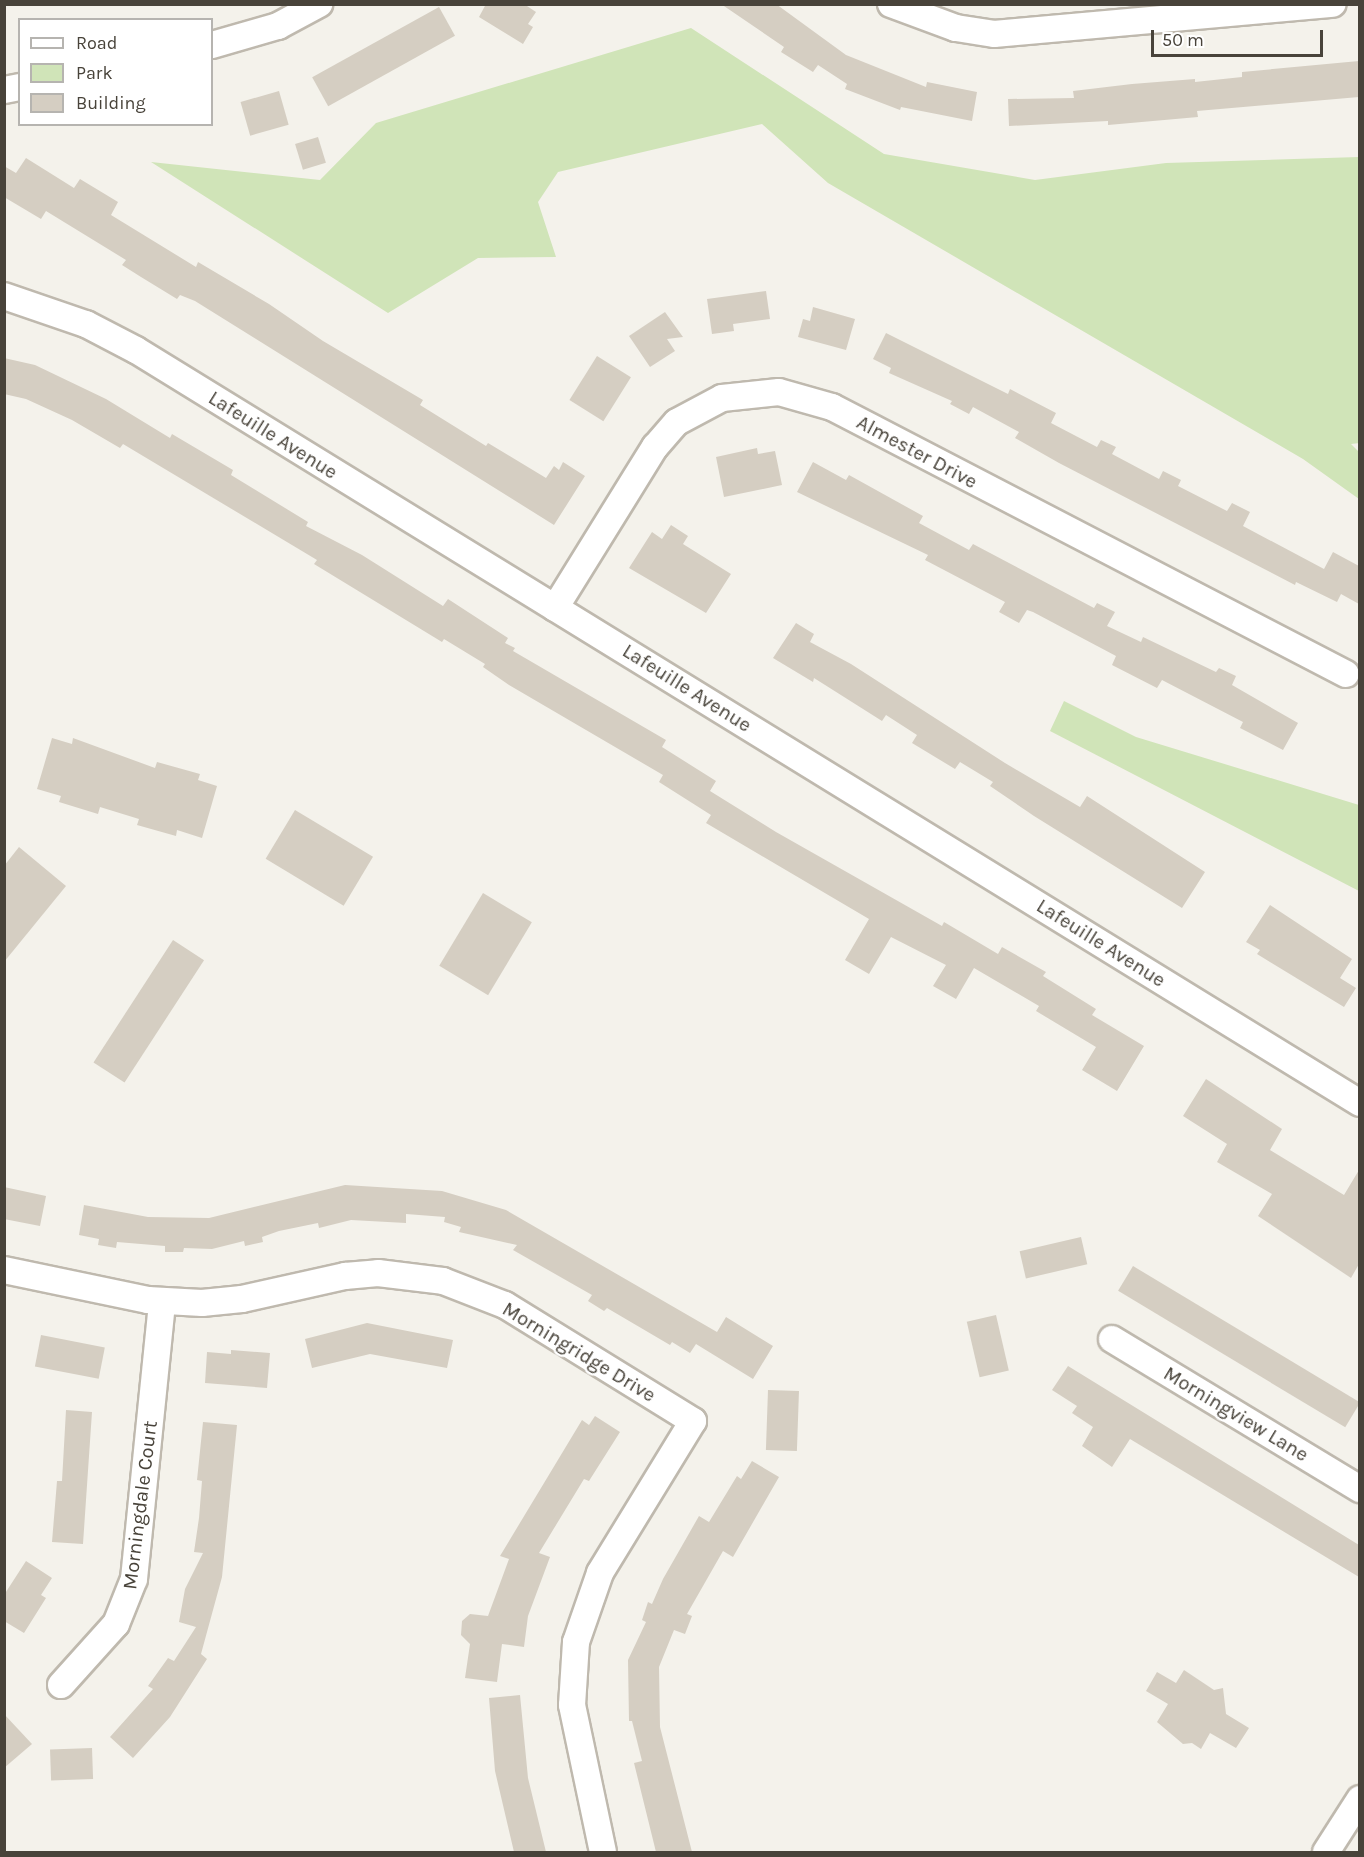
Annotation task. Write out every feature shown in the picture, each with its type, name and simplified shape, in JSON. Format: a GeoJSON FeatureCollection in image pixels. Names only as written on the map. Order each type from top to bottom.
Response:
{"type":"FeatureCollection","features":[{"type":"Feature","properties":{"kind":"street"},"geometry":{"type":"LineString","coordinates":[[213,45],[278,26],[319,4]]}},
{"type":"Feature","properties":{"kind":"street"},"geometry":{"type":"LineString","coordinates":[[891,4],[956,28],[994,34],[1333,4]]}},
{"type":"Feature","properties":{"kind":"street","name":"Lafeuille Avenue"},"geometry":{"type":"LineString","coordinates":[[4,296],[86,324],[136,350],[1359,1103]]}},
{"type":"Feature","properties":{"kind":"street","name":"Almester Drive"},"geometry":{"type":"LineString","coordinates":[[555,608],[654,447],[677,422],[722,398],[779,392],[832,407],[1346,674]]}},
{"type":"Feature","properties":{"kind":"street","name":"Morningridge Drive"},"geometry":{"type":"LineString","coordinates":[[4,1270],[162,1302],[242,1299],[345,1276],[378,1273],[443,1281],[505,1305],[693,1421],[600,1573],[576,1642],[572,1705],[603,1852]]}},
{"type":"Feature","properties":{"kind":"street","name":"Morningdale Court"},"geometry":{"type":"LineString","coordinates":[[61,1685],[116,1624],[135,1579],[162,1302]]}},
{"type":"Feature","properties":{"kind":"street","name":"Morningview Lane"},"geometry":{"type":"LineString","coordinates":[[1112,1339],[1359,1489]]}},
{"type":"Feature","properties":{"kind":"street"},"geometry":{"type":"LineString","coordinates":[[1326,1852],[1359,1799]]}},
{"type":"Feature","properties":{"kind":"green space"},"geometry":{"type":"Polygon","coordinates":[[[691,28],[884,154],[1035,180],[1166,163],[1359,157],[1360,443],[1351,444],[1359,452],[1359,499],[1303,459],[828,183],[762,124],[558,172],[538,202],[556,257],[478,258],[388,313],[151,162],[320,180],[376,123],[691,28]]]}},
{"type":"Feature","properties":{"kind":"green space"},"geometry":{"type":"Polygon","coordinates":[[[1064,701],[1136,737],[1359,805],[1359,891],[1050,731],[1064,701]]]}},
{"type":"Feature","properties":{"kind":"building"},"geometry":{"type":"Polygon","coordinates":[[[486,4],[524,4],[536,12],[528,24],[533,27],[523,44],[479,17],[486,4]]]}},
{"type":"Feature","properties":{"kind":"building"},"geometry":{"type":"Polygon","coordinates":[[[721,4],[776,4],[846,55],[926,87],[927,82],[977,92],[972,121],[901,107],[900,110],[845,89],[847,84],[818,65],[813,72],[781,52],[784,47],[721,4]]]}},
{"type":"Feature","properties":{"kind":"building"},"geometry":{"type":"Polygon","coordinates":[[[439,7],[455,36],[328,106],[312,77],[439,7]]]}},
{"type":"Feature","properties":{"kind":"building"},"geometry":{"type":"Polygon","coordinates":[[[1359,61],[1359,97],[1197,111],[1198,117],[1108,125],[1108,121],[1009,126],[1008,99],[1074,98],[1073,91],[1195,79],[1195,82],[1242,77],[1242,72],[1359,61]]]}},
{"type":"Feature","properties":{"kind":"building"},"geometry":{"type":"Polygon","coordinates":[[[279,91],[289,125],[250,136],[241,102],[279,91]]]}},
{"type":"Feature","properties":{"kind":"building"},"geometry":{"type":"Polygon","coordinates":[[[318,137],[326,163],[303,170],[295,144],[318,137]]]}},
{"type":"Feature","properties":{"kind":"building"},"geometry":{"type":"Polygon","coordinates":[[[26,158],[74,188],[80,179],[118,202],[111,215],[196,267],[198,262],[269,304],[323,341],[423,400],[420,405],[486,446],[488,443],[546,478],[554,466],[559,470],[563,462],[585,476],[554,525],[195,301],[180,295],[177,299],[141,277],[122,265],[126,260],[46,211],[41,219],[4,197],[4,166],[16,173],[26,158]]]}},
{"type":"Feature","properties":{"kind":"building"},"geometry":{"type":"Polygon","coordinates":[[[766,291],[770,319],[733,324],[734,331],[712,334],[707,299],[766,291]]]}},
{"type":"Feature","properties":{"kind":"building"},"geometry":{"type":"Polygon","coordinates":[[[813,307],[855,319],[846,350],[798,337],[803,319],[810,321],[813,307]]]}},
{"type":"Feature","properties":{"kind":"building"},"geometry":{"type":"Polygon","coordinates":[[[665,312],[683,337],[667,339],[675,351],[650,367],[629,336],[665,312]]]}},
{"type":"Feature","properties":{"kind":"building"},"geometry":{"type":"Polygon","coordinates":[[[886,333],[1008,394],[1010,389],[1056,413],[1051,423],[1097,447],[1101,440],[1116,447],[1112,454],[1159,479],[1163,471],[1181,480],[1178,486],[1227,511],[1232,503],[1250,512],[1243,526],[1324,569],[1333,552],[1359,566],[1359,604],[1341,594],[1337,602],[1296,582],[1295,585],[1059,463],[1015,438],[1019,432],[973,407],[969,414],[950,404],[952,401],[889,373],[891,368],[873,359],[886,333]]]}},
{"type":"Feature","properties":{"kind":"building"},"geometry":{"type":"Polygon","coordinates":[[[597,356],[631,377],[603,421],[569,400],[597,356]]]}},
{"type":"Feature","properties":{"kind":"building"},"geometry":{"type":"Polygon","coordinates":[[[4,358],[35,365],[106,399],[170,438],[172,434],[233,470],[231,475],[308,522],[306,526],[362,555],[443,606],[448,599],[508,638],[505,643],[515,648],[513,651],[666,740],[662,747],[716,781],[710,791],[776,832],[942,926],[944,922],[998,954],[1002,947],[1046,972],[1043,976],[1096,1009],[1092,1015],[1144,1046],[1117,1091],[1082,1070],[1096,1047],[1036,1011],[1039,1006],[974,968],[956,999],[933,986],[946,965],[891,937],[869,974],[845,960],[869,919],[706,823],[711,815],[659,782],[663,775],[509,685],[483,667],[485,664],[444,639],[442,642],[314,564],[317,560],[123,444],[120,448],[72,420],[26,399],[4,394],[4,358]]]}},
{"type":"Feature","properties":{"kind":"building"},"geometry":{"type":"Polygon","coordinates":[[[757,448],[758,454],[775,451],[782,485],[724,497],[716,457],[757,448]]]}},
{"type":"Feature","properties":{"kind":"building"},"geometry":{"type":"Polygon","coordinates":[[[813,462],[846,480],[849,475],[923,516],[919,523],[969,550],[973,544],[1094,608],[1097,603],[1115,612],[1107,626],[1141,642],[1143,637],[1216,672],[1219,668],[1236,676],[1232,685],[1298,723],[1283,750],[1240,728],[1243,722],[1162,680],[1157,688],[1112,665],[1116,656],[1033,612],[1027,610],[1019,623],[999,612],[1005,602],[925,560],[928,555],[797,492],[813,462]]]}},
{"type":"Feature","properties":{"kind":"building"},"geometry":{"type":"Polygon","coordinates":[[[671,525],[688,536],[683,544],[731,574],[706,613],[629,568],[652,532],[662,539],[671,525]]]}},
{"type":"Feature","properties":{"kind":"building"},"geometry":{"type":"Polygon","coordinates":[[[796,623],[814,634],[810,642],[851,664],[1005,763],[1080,807],[1087,796],[1205,872],[1182,908],[1034,816],[990,786],[993,782],[960,762],[955,769],[912,743],[917,735],[886,715],[882,721],[814,678],[813,682],[773,658],[796,623]]]}},
{"type":"Feature","properties":{"kind":"building"},"geometry":{"type":"Polygon","coordinates":[[[52,738],[72,744],[73,738],[155,768],[157,762],[200,774],[198,780],[217,786],[202,838],[177,830],[176,836],[137,825],[139,819],[100,807],[98,814],[59,802],[61,796],[37,789],[52,738]]]}},
{"type":"Feature","properties":{"kind":"building"},"geometry":{"type":"Polygon","coordinates":[[[295,810],[373,857],[344,906],[266,859],[295,810]]]}},
{"type":"Feature","properties":{"kind":"building"},"geometry":{"type":"Polygon","coordinates":[[[19,847],[66,886],[4,962],[4,866],[19,847]]]}},
{"type":"Feature","properties":{"kind":"building"},"geometry":{"type":"Polygon","coordinates":[[[483,893],[532,922],[488,995],[439,966],[483,893]]]}},
{"type":"Feature","properties":{"kind":"building"},"geometry":{"type":"Polygon","coordinates":[[[1270,905],[1352,959],[1340,978],[1356,988],[1344,1007],[1257,954],[1260,950],[1246,942],[1270,905]]]}},
{"type":"Feature","properties":{"kind":"building"},"geometry":{"type":"Polygon","coordinates":[[[173,940],[204,960],[125,1083],[93,1062],[173,940]]]}},
{"type":"Feature","properties":{"kind":"building"},"geometry":{"type":"Polygon","coordinates":[[[1206,1079],[1282,1129],[1270,1150],[1344,1195],[1359,1170],[1359,1264],[1351,1278],[1258,1216],[1272,1194],[1217,1162],[1227,1144],[1183,1116],[1206,1079]]]}},
{"type":"Feature","properties":{"kind":"building"},"geometry":{"type":"Polygon","coordinates":[[[345,1185],[442,1191],[506,1210],[717,1332],[726,1317],[773,1346],[753,1379],[696,1344],[690,1353],[672,1342],[670,1345],[607,1308],[604,1311],[588,1301],[592,1295],[513,1250],[517,1245],[459,1232],[461,1227],[444,1222],[445,1217],[406,1214],[406,1223],[351,1220],[319,1228],[318,1223],[279,1231],[262,1237],[263,1242],[245,1246],[244,1241],[212,1249],[184,1248],[183,1252],[165,1252],[165,1246],[117,1242],[116,1248],[98,1245],[99,1239],[79,1235],[84,1205],[148,1217],[209,1218],[345,1185]]]}},
{"type":"Feature","properties":{"kind":"building"},"geometry":{"type":"Polygon","coordinates":[[[4,1187],[46,1196],[40,1226],[4,1219],[4,1187]]]}},
{"type":"Feature","properties":{"kind":"building"},"geometry":{"type":"Polygon","coordinates":[[[1081,1237],[1087,1264],[1026,1278],[1020,1251],[1081,1237]]]}},
{"type":"Feature","properties":{"kind":"building"},"geometry":{"type":"Polygon","coordinates":[[[1133,1266],[1360,1402],[1345,1427],[1118,1291],[1133,1266]]]}},
{"type":"Feature","properties":{"kind":"building"},"geometry":{"type":"Polygon","coordinates":[[[996,1315],[1009,1371],[980,1377],[967,1322],[996,1315]]]}},
{"type":"Feature","properties":{"kind":"building"},"geometry":{"type":"Polygon","coordinates":[[[367,1323],[453,1340],[447,1368],[370,1354],[312,1368],[305,1339],[367,1323]]]}},
{"type":"Feature","properties":{"kind":"building"},"geometry":{"type":"Polygon","coordinates":[[[41,1335],[105,1347],[99,1379],[35,1366],[41,1335]]]}},
{"type":"Feature","properties":{"kind":"building"},"geometry":{"type":"Polygon","coordinates":[[[231,1350],[270,1353],[267,1388],[205,1383],[207,1352],[231,1354],[231,1350]]]}},
{"type":"Feature","properties":{"kind":"building"},"geometry":{"type":"Polygon","coordinates":[[[1068,1366],[1359,1545],[1359,1577],[1130,1439],[1112,1467],[1082,1446],[1093,1427],[1072,1413],[1077,1406],[1052,1390],[1068,1366]]]}},
{"type":"Feature","properties":{"kind":"building"},"geometry":{"type":"Polygon","coordinates":[[[768,1390],[799,1391],[797,1451],[766,1450],[768,1390]]]}},
{"type":"Feature","properties":{"kind":"building"},"geometry":{"type":"Polygon","coordinates":[[[66,1410],[92,1412],[83,1544],[52,1542],[57,1481],[62,1481],[66,1410]]]}},
{"type":"Feature","properties":{"kind":"building"},"geometry":{"type":"Polygon","coordinates":[[[595,1416],[620,1432],[589,1481],[584,1479],[539,1553],[550,1557],[528,1616],[524,1647],[502,1644],[497,1682],[465,1678],[470,1644],[461,1635],[462,1621],[470,1614],[488,1616],[509,1559],[500,1556],[582,1420],[589,1425],[595,1416]]]}},
{"type":"Feature","properties":{"kind":"building"},"geometry":{"type":"Polygon","coordinates":[[[203,1422],[237,1425],[222,1577],[201,1654],[207,1659],[170,1717],[133,1758],[110,1737],[153,1689],[148,1686],[168,1658],[174,1661],[196,1627],[179,1622],[185,1589],[203,1553],[194,1552],[202,1481],[197,1480],[203,1422]]]}},
{"type":"Feature","properties":{"kind":"building"},"geometry":{"type":"Polygon","coordinates":[[[752,1461],[779,1477],[733,1557],[723,1551],[687,1614],[692,1616],[685,1634],[674,1630],[659,1667],[660,1727],[692,1852],[656,1852],[634,1763],[642,1761],[632,1721],[629,1721],[628,1660],[646,1622],[642,1620],[648,1602],[652,1604],[663,1579],[699,1516],[709,1522],[737,1476],[741,1479],[752,1461]]]}},
{"type":"Feature","properties":{"kind":"building"},"geometry":{"type":"Polygon","coordinates":[[[26,1561],[52,1578],[41,1595],[46,1598],[24,1633],[4,1621],[4,1595],[26,1561]]]}},
{"type":"Feature","properties":{"kind":"building"},"geometry":{"type":"Polygon","coordinates":[[[1184,1670],[1214,1690],[1223,1688],[1226,1714],[1249,1728],[1236,1748],[1210,1733],[1201,1749],[1192,1743],[1183,1744],[1157,1722],[1168,1704],[1146,1691],[1157,1672],[1176,1683],[1184,1670]]]}},
{"type":"Feature","properties":{"kind":"building"},"geometry":{"type":"Polygon","coordinates":[[[520,1695],[528,1778],[546,1852],[514,1852],[495,1771],[489,1698],[520,1695]]]}},
{"type":"Feature","properties":{"kind":"building"},"geometry":{"type":"Polygon","coordinates":[[[4,1714],[32,1744],[4,1768],[4,1714]]]}},
{"type":"Feature","properties":{"kind":"building"},"geometry":{"type":"Polygon","coordinates":[[[92,1748],[93,1779],[51,1780],[50,1749],[92,1748]]]}}]}
